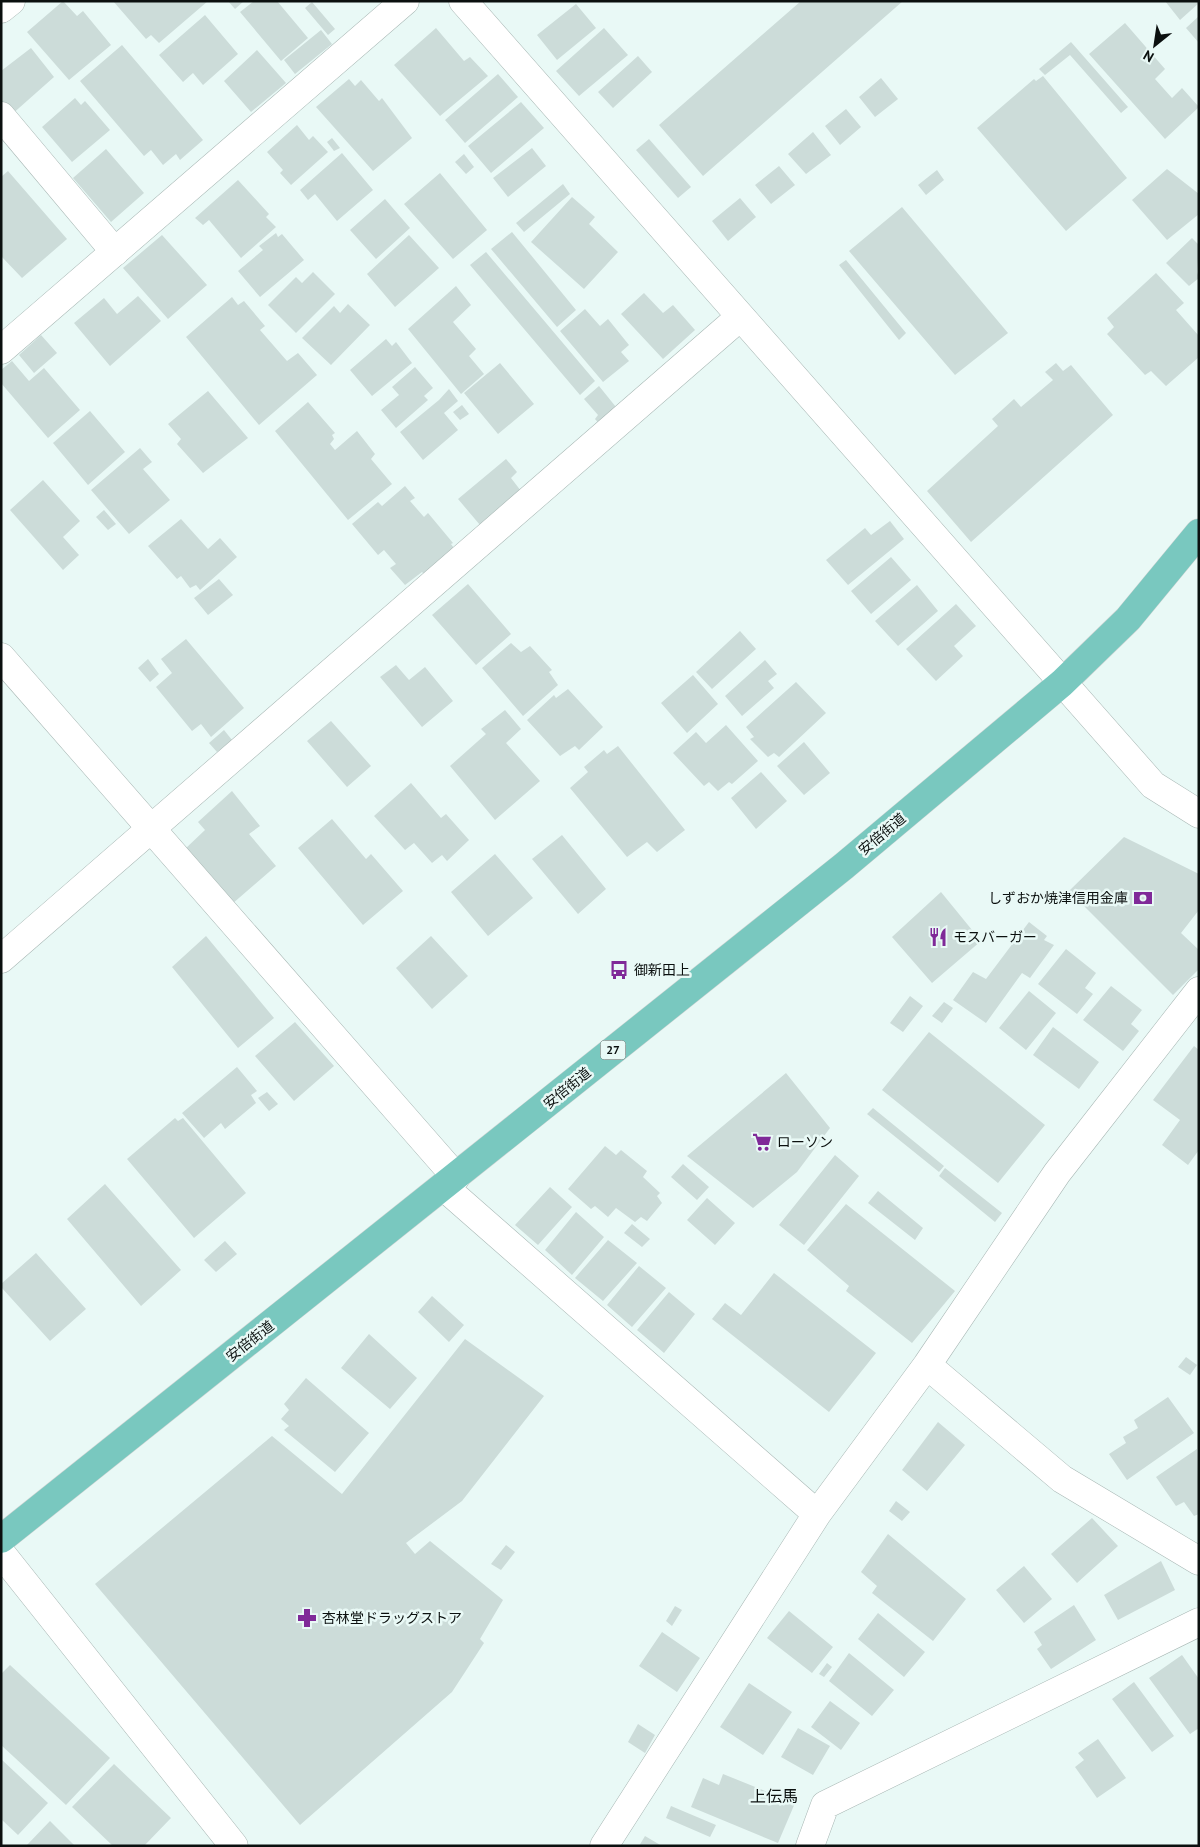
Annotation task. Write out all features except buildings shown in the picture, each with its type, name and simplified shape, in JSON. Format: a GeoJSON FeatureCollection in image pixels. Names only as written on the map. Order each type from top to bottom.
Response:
{"type":"FeatureCollection","features":[{"type":"Feature","properties":{"kind":"main road","name":"安倍街道"},"geometry":{"type":"LineString","coordinates":[[1,1539],[844,866],[1062,683],[1128,619],[1199,533]]}},
{"type":"Feature","properties":{"kind":"street"},"geometry":{"type":"LineString","coordinates":[[1,9],[11,1]]}},
{"type":"Feature","properties":{"kind":"street"},"geometry":{"type":"LineString","coordinates":[[1,350],[405,1]]}},
{"type":"Feature","properties":{"kind":"street"},"geometry":{"type":"LineString","coordinates":[[463,1],[1153,785],[1199,814]]}},
{"type":"Feature","properties":{"kind":"street"},"geometry":{"type":"LineString","coordinates":[[1,116],[115,252]]}},
{"type":"Feature","properties":{"kind":"street"},"geometry":{"type":"LineString","coordinates":[[1,959],[740,317]]}},
{"type":"Feature","properties":{"kind":"street"},"geometry":{"type":"LineString","coordinates":[[1,657],[152,828],[450,1182],[817,1514]]}},
{"type":"Feature","properties":{"kind":"street"},"geometry":{"type":"LineString","coordinates":[[604,1846],[817,1514],[926,1365],[1057,1173],[1199,991]]}},
{"type":"Feature","properties":{"kind":"street"},"geometry":{"type":"LineString","coordinates":[[926,1365],[1062,1479],[1199,1562]]}},
{"type":"Feature","properties":{"kind":"street"},"geometry":{"type":"LineString","coordinates":[[1,1553],[234,1846]]}},
{"type":"Feature","properties":{"kind":"street"},"geometry":{"type":"LineString","coordinates":[[810,1846],[825,1805],[1199,1622]]}},
{"type":"Feature","properties":{"kind":"place","name":"しずおか焼津信用金庫"},"geometry":{"type":"Point","coordinates":[1143,898]}},
{"type":"Feature","properties":{"kind":"place","name":"モスバーガー"},"geometry":{"type":"Point","coordinates":[938,937]}},
{"type":"Feature","properties":{"kind":"place","name":"御新田上"},"geometry":{"type":"Point","coordinates":[619,970]}},
{"type":"Feature","properties":{"kind":"place","name":"ローソン"},"geometry":{"type":"Point","coordinates":[762,1142]}},
{"type":"Feature","properties":{"kind":"place","name":"杏林堂ドラッグストア"},"geometry":{"type":"Point","coordinates":[307,1618]}},
{"type":"Feature","properties":{"kind":"district","name":"上伝馬"},"geometry":{"type":"Point","coordinates":[774,1796]}}]}
